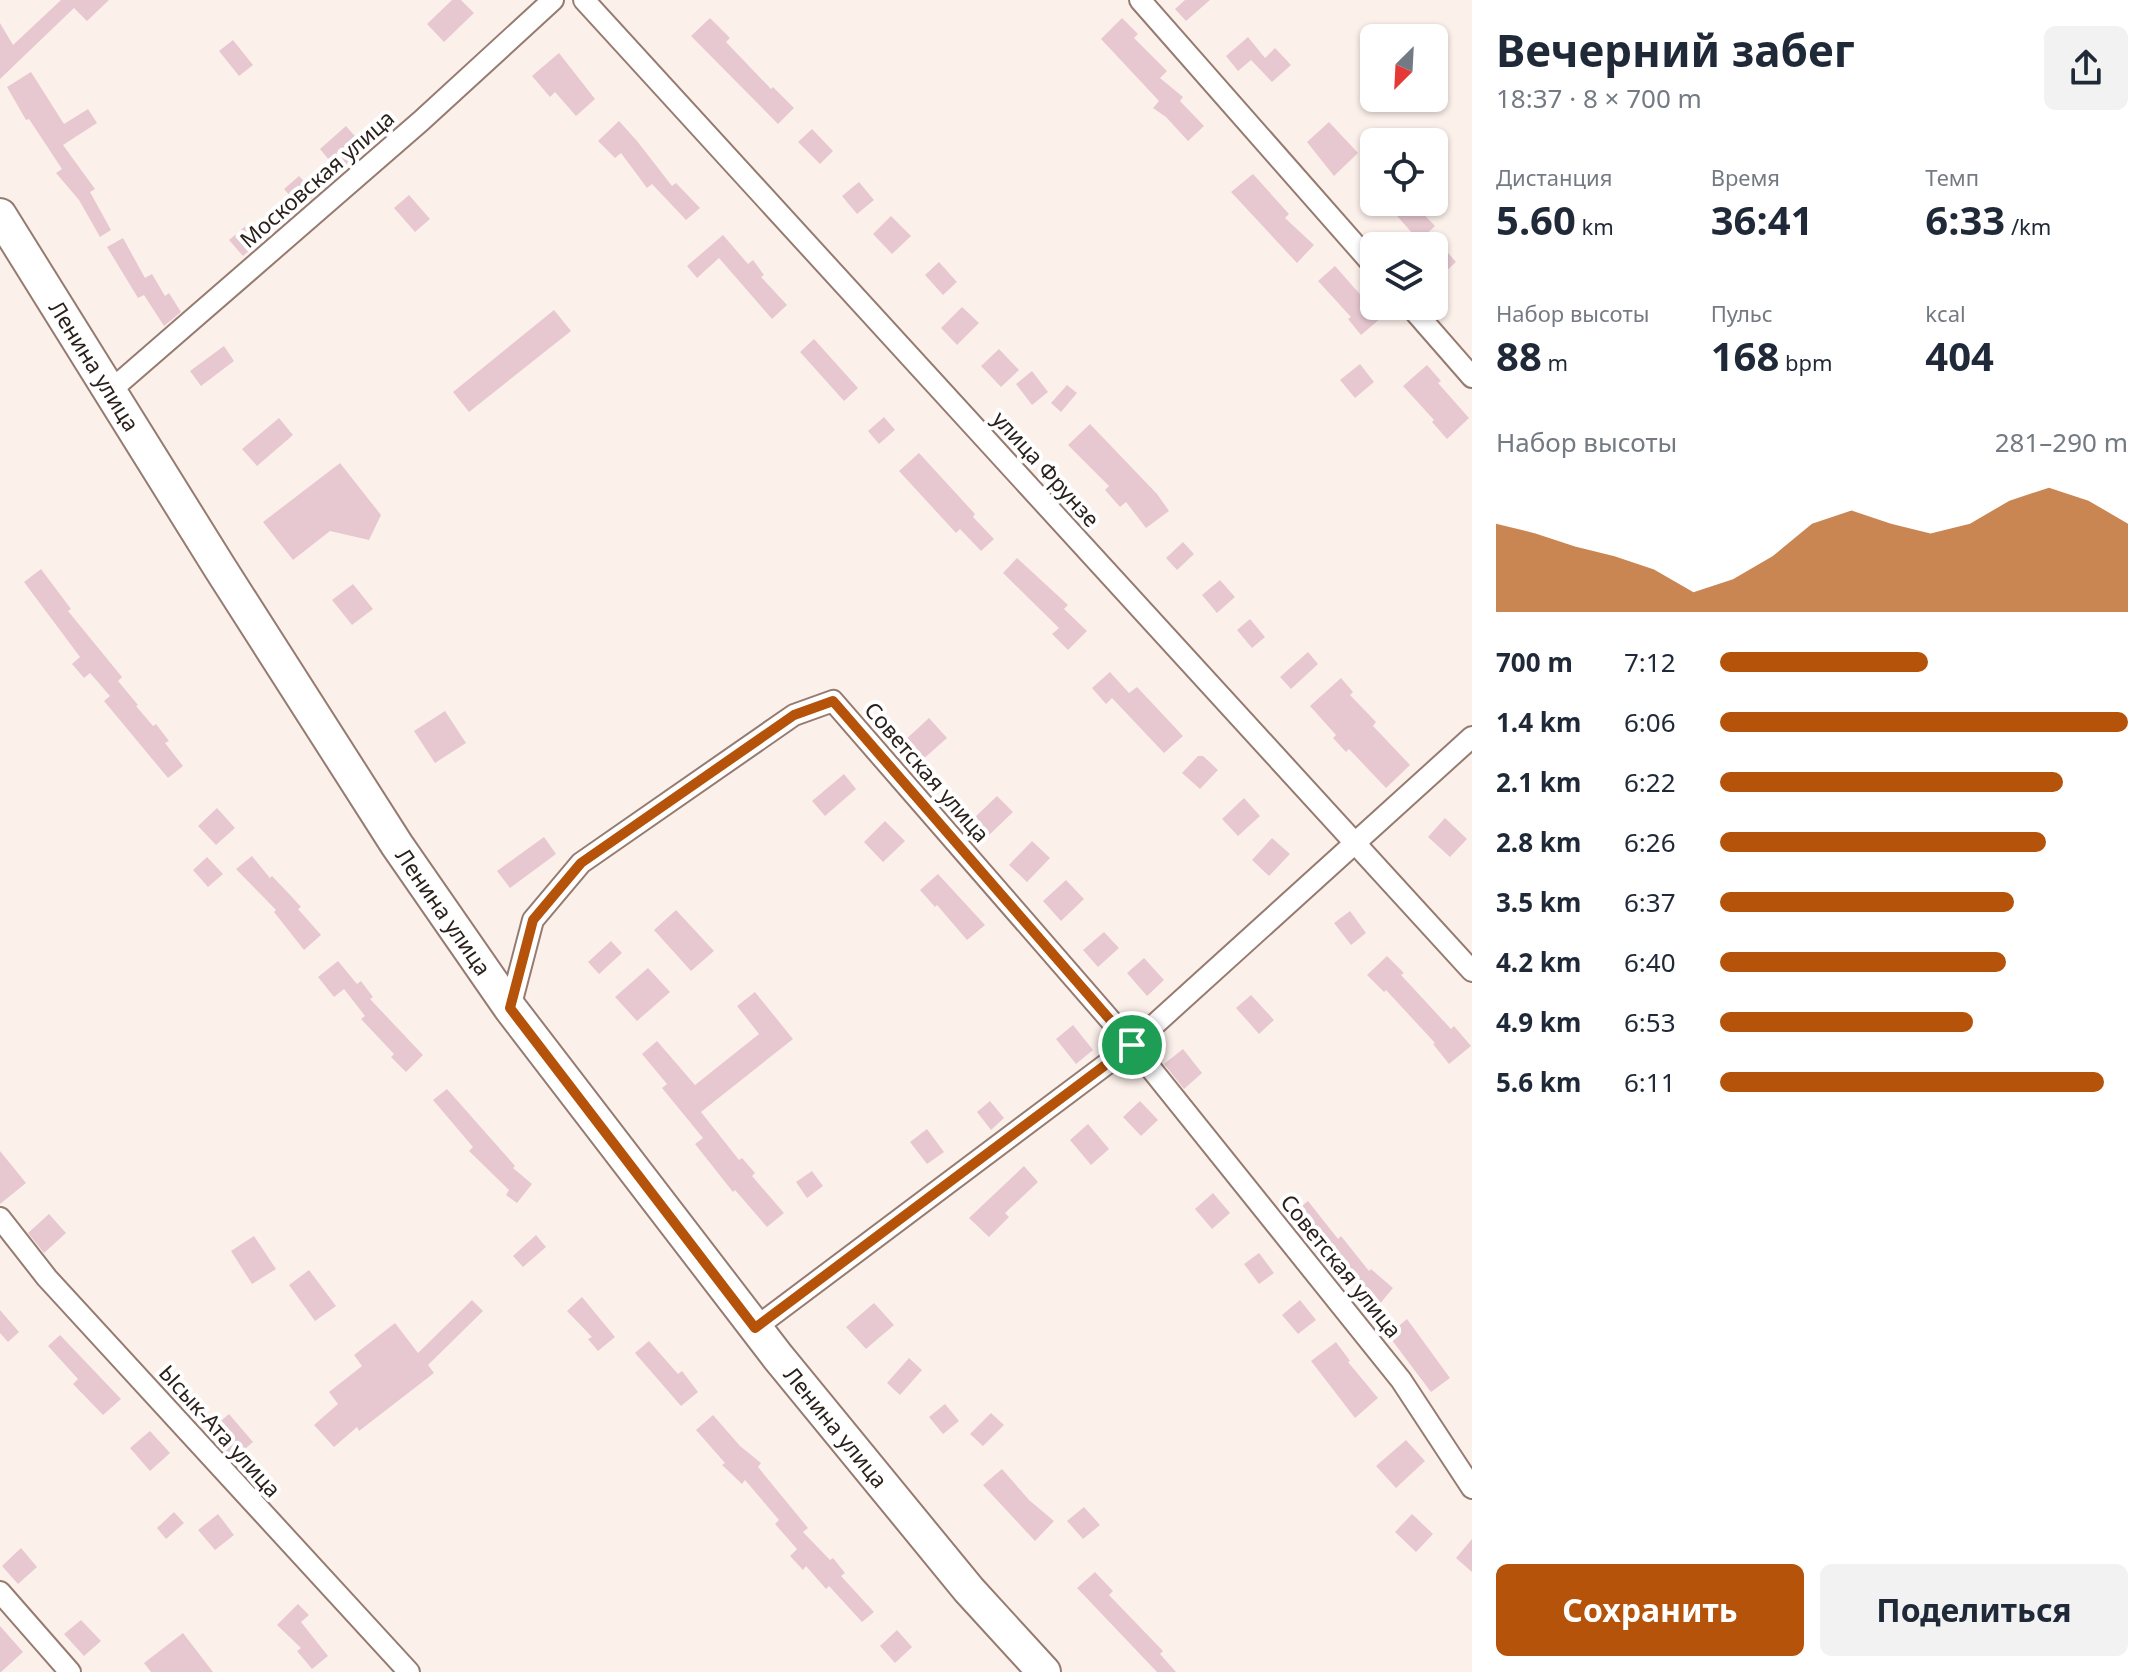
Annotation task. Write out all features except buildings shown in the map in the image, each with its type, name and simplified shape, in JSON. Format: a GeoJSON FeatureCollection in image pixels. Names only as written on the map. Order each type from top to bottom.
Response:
{"type":"FeatureCollection","features":[{"type":"Feature","properties":{"kind":"main road","name":"Ленина улица"},"geometry":{"type":"LineString","coordinates":[[0,215],[397,845],[510,1008],[755,1328],[969,1590],[1044,1672]]}},
{"type":"Feature","properties":{"kind":"street","name":"Московская улица"},"geometry":{"type":"LineString","coordinates":[[110,391],[421,121],[553,0]]}},
{"type":"Feature","properties":{"kind":"street","name":"улица Фрунзе"},"geometry":{"type":"LineString","coordinates":[[584,0],[1472,971]]}},
{"type":"Feature","properties":{"kind":"street"},"geometry":{"type":"LineString","coordinates":[[1140,0],[1360,250]]}},
{"type":"Feature","properties":{"kind":"street"},"geometry":{"type":"LineString","coordinates":[[1422,320],[1472,377]]}},
{"type":"Feature","properties":{"kind":"street","name":"Советская улица"},"geometry":{"type":"LineString","coordinates":[[510,1008],[533,920],[581,863],[794,715],[833,701],[1132,1045],[1401,1380],[1472,1488]]}},
{"type":"Feature","properties":{"kind":"street"},"geometry":{"type":"LineString","coordinates":[[755,1328],[1132,1045],[1472,737]]}},
{"type":"Feature","properties":{"kind":"street","name":"Ысык-Ата улица"},"geometry":{"type":"LineString","coordinates":[[0,1218],[47,1278],[409,1672]]}},
{"type":"Feature","properties":{"kind":"street"},"geometry":{"type":"LineString","coordinates":[[0,1592],[70,1672]]}},
{"type":"Feature","properties":{"kind":"route"},"geometry":{"type":"LineString","coordinates":[[833,701],[1132,1045],[755,1328],[510,1008],[533,920],[581,863],[794,715],[833,701]]}}]}
